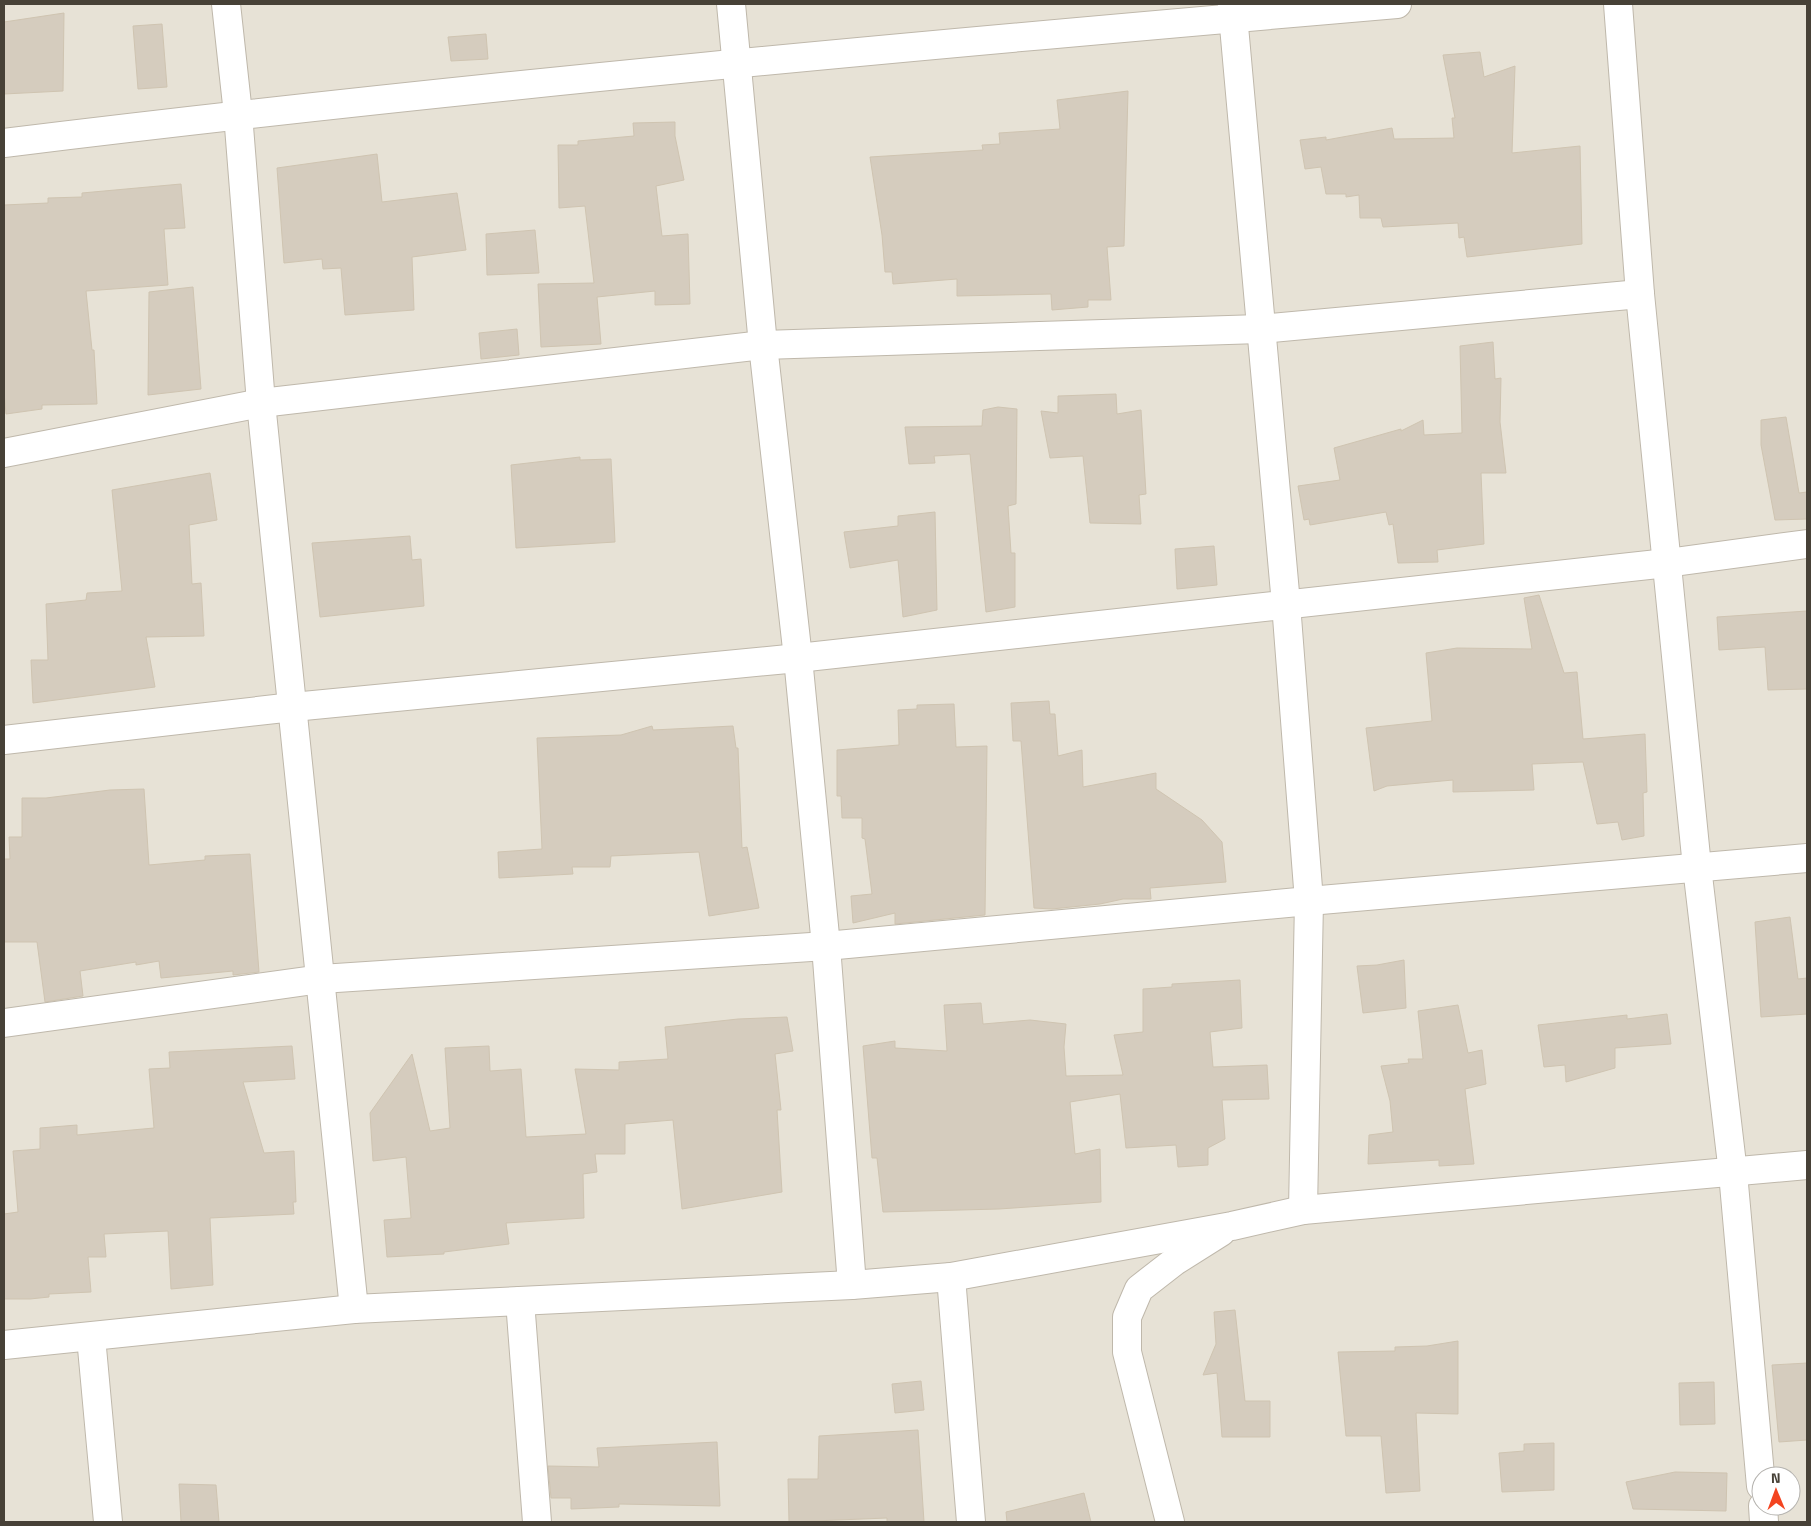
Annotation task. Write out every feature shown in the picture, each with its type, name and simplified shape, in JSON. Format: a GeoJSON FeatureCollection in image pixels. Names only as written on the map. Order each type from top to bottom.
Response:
{"type":"FeatureCollection","features":[{"type":"Feature","properties":{"kind":"street"},"geometry":{"type":"LineString","coordinates":[[226,4],[238,114],[261,403],[354,1309]]}},
{"type":"Feature","properties":{"kind":"street"},"geometry":{"type":"LineString","coordinates":[[731,4],[738,62],[763,345],[798,658],[826,946],[852,1285]]}},
{"type":"Feature","properties":{"kind":"street"},"geometry":{"type":"LineString","coordinates":[[4,143],[238,114],[1233,11],[1398,4]]}},
{"type":"Feature","properties":{"kind":"street"},"geometry":{"type":"LineString","coordinates":[[1618,4],[1640,294],[1698,867],[1733,1173],[1759,1466]]}},
{"type":"Feature","properties":{"kind":"street"},"geometry":{"type":"LineString","coordinates":[[1233,11],[1286,604],[1309,900],[1303,1210]]}},
{"type":"Feature","properties":{"kind":"street"},"geometry":{"type":"LineString","coordinates":[[4,453],[261,403],[763,345],[1260,329],[1640,294]]}},
{"type":"Feature","properties":{"kind":"street"},"geometry":{"type":"LineString","coordinates":[[4,740],[293,707],[798,658],[1667,563],[1807,544]]}},
{"type":"Feature","properties":{"kind":"street"},"geometry":{"type":"LineString","coordinates":[[4,1024],[321,979],[826,946],[1309,900],[1807,858]]}},
{"type":"Feature","properties":{"kind":"street"},"geometry":{"type":"LineString","coordinates":[[4,1345],[354,1309],[852,1285],[951,1277],[1232,1226],[1303,1210],[1807,1165]]}},
{"type":"Feature","properties":{"kind":"street"},"geometry":{"type":"LineString","coordinates":[[1170,1522],[1128,1352],[1127,1316],[1139,1289],[1175,1261],[1232,1226]]}},
{"type":"Feature","properties":{"kind":"street"},"geometry":{"type":"LineString","coordinates":[[951,1277],[971,1522]]}},
{"type":"Feature","properties":{"kind":"street"},"geometry":{"type":"LineString","coordinates":[[520,1301],[537,1522]]}},
{"type":"Feature","properties":{"kind":"street"},"geometry":{"type":"LineString","coordinates":[[91,1337],[108,1522]]}},
{"type":"Feature","properties":{"kind":"shaded area"},"geometry":{"type":"Polygon","coordinates":[[[4,4],[1807,4],[1807,1522],[4,1522],[4,4]]]}},
{"type":"Feature","properties":{"kind":"building"},"geometry":{"type":"Polygon","coordinates":[[[64,13],[63,91],[4,94],[4,22],[64,13]]]}},
{"type":"Feature","properties":{"kind":"building"},"geometry":{"type":"Polygon","coordinates":[[[162,24],[167,87],[138,89],[133,26],[162,24]]]}},
{"type":"Feature","properties":{"kind":"building"},"geometry":{"type":"Polygon","coordinates":[[[486,34],[488,59],[451,61],[448,37],[486,34]]]}},
{"type":"Feature","properties":{"kind":"building"},"geometry":{"type":"Polygon","coordinates":[[[1480,52],[1484,77],[1515,66],[1512,153],[1580,146],[1582,244],[1467,257],[1464,237],[1459,238],[1458,223],[1383,227],[1381,218],[1360,218],[1359,195],[1346,197],[1346,194],[1326,194],[1321,167],[1305,169],[1300,140],[1326,137],[1326,140],[1392,128],[1394,139],[1454,138],[1452,118],[1455,118],[1443,55],[1480,52]]]}},
{"type":"Feature","properties":{"kind":"building"},"geometry":{"type":"Polygon","coordinates":[[[1128,91],[1124,246],[1107,247],[1111,300],[1088,300],[1088,307],[1052,310],[1051,294],[957,296],[957,279],[893,284],[892,272],[885,272],[882,235],[870,157],[983,150],[982,145],[1000,144],[999,133],[1060,129],[1057,100],[1128,91]]]}},
{"type":"Feature","properties":{"kind":"building"},"geometry":{"type":"Polygon","coordinates":[[[675,122],[675,136],[684,180],[656,186],[662,236],[688,234],[690,304],[655,305],[655,291],[597,297],[601,344],[541,347],[538,284],[594,283],[585,206],[559,208],[558,145],[578,145],[578,141],[634,136],[633,123],[675,122]]]}},
{"type":"Feature","properties":{"kind":"building"},"geometry":{"type":"Polygon","coordinates":[[[377,154],[382,202],[457,193],[466,250],[412,257],[414,310],[345,315],[341,268],[323,269],[322,259],[284,263],[277,168],[377,154]]]}},
{"type":"Feature","properties":{"kind":"building"},"geometry":{"type":"Polygon","coordinates":[[[181,184],[185,228],[164,229],[168,285],[86,291],[92,350],[94,350],[97,404],[42,405],[42,409],[6,414],[4,392],[4,205],[48,203],[48,198],[82,197],[82,193],[181,184]]]}},
{"type":"Feature","properties":{"kind":"building"},"geometry":{"type":"Polygon","coordinates":[[[535,230],[539,273],[487,275],[486,234],[535,230]]]}},
{"type":"Feature","properties":{"kind":"building"},"geometry":{"type":"Polygon","coordinates":[[[193,287],[201,389],[148,395],[149,292],[193,287]]]}},
{"type":"Feature","properties":{"kind":"building"},"geometry":{"type":"Polygon","coordinates":[[[517,329],[519,355],[481,359],[479,333],[517,329]]]}},
{"type":"Feature","properties":{"kind":"building"},"geometry":{"type":"Polygon","coordinates":[[[1493,342],[1495,379],[1501,378],[1500,422],[1506,473],[1481,473],[1484,544],[1437,550],[1438,562],[1398,563],[1393,524],[1389,525],[1386,512],[1310,525],[1309,519],[1304,520],[1298,486],[1340,480],[1334,448],[1401,429],[1401,431],[1423,420],[1424,435],[1462,433],[1460,346],[1493,342]]]}},
{"type":"Feature","properties":{"kind":"building"},"geometry":{"type":"Polygon","coordinates":[[[1116,394],[1117,414],[1141,410],[1146,494],[1139,495],[1141,524],[1090,523],[1083,456],[1050,458],[1041,411],[1058,413],[1058,396],[1116,394]]]}},
{"type":"Feature","properties":{"kind":"building"},"geometry":{"type":"Polygon","coordinates":[[[998,407],[1017,409],[1016,504],[1008,506],[1011,553],[1015,553],[1015,607],[986,612],[970,454],[934,456],[935,463],[909,464],[905,427],[982,426],[983,410],[998,407]]]}},
{"type":"Feature","properties":{"kind":"building"},"geometry":{"type":"Polygon","coordinates":[[[1786,417],[1799,493],[1807,492],[1807,519],[1775,520],[1761,445],[1761,420],[1786,417]]]}},
{"type":"Feature","properties":{"kind":"building"},"geometry":{"type":"Polygon","coordinates":[[[580,457],[580,460],[611,459],[615,542],[516,548],[511,465],[580,457]]]}},
{"type":"Feature","properties":{"kind":"building"},"geometry":{"type":"Polygon","coordinates":[[[210,473],[217,520],[189,525],[192,584],[201,583],[204,636],[146,637],[155,687],[33,703],[31,660],[48,660],[46,604],[86,600],[87,593],[122,591],[112,490],[210,473]]]}},
{"type":"Feature","properties":{"kind":"building"},"geometry":{"type":"Polygon","coordinates":[[[935,512],[937,610],[903,617],[898,560],[850,568],[844,532],[898,526],[898,516],[935,512]]]}},
{"type":"Feature","properties":{"kind":"building"},"geometry":{"type":"Polygon","coordinates":[[[410,536],[412,560],[421,559],[424,606],[320,617],[312,543],[410,536]]]}},
{"type":"Feature","properties":{"kind":"building"},"geometry":{"type":"Polygon","coordinates":[[[1214,546],[1217,585],[1177,589],[1175,549],[1214,546]]]}},
{"type":"Feature","properties":{"kind":"building"},"geometry":{"type":"Polygon","coordinates":[[[1539,595],[1564,673],[1577,672],[1583,739],[1645,734],[1647,792],[1643,793],[1644,836],[1622,840],[1618,822],[1597,824],[1583,762],[1532,764],[1534,790],[1453,792],[1453,780],[1387,786],[1374,791],[1366,728],[1432,721],[1426,653],[1457,648],[1532,649],[1524,598],[1539,595]]]}},
{"type":"Feature","properties":{"kind":"building"},"geometry":{"type":"Polygon","coordinates":[[[1807,611],[1807,689],[1768,690],[1765,647],[1719,650],[1717,617],[1807,611]]]}},
{"type":"Feature","properties":{"kind":"building"},"geometry":{"type":"Polygon","coordinates":[[[1049,701],[1050,714],[1055,714],[1058,756],[1082,750],[1083,787],[1156,773],[1156,789],[1202,820],[1222,842],[1226,882],[1150,888],[1151,899],[1123,899],[1100,904],[1052,909],[1034,908],[1021,741],[1013,741],[1011,703],[1049,701]]]}},
{"type":"Feature","properties":{"kind":"building"},"geometry":{"type":"Polygon","coordinates":[[[954,704],[956,747],[987,746],[985,915],[895,924],[895,913],[853,923],[851,896],[872,894],[865,839],[862,838],[862,818],[842,818],[841,796],[837,796],[837,750],[899,745],[898,710],[917,709],[917,705],[954,704]]]}},
{"type":"Feature","properties":{"kind":"building"},"geometry":{"type":"Polygon","coordinates":[[[652,726],[653,730],[733,726],[736,748],[738,748],[742,848],[747,847],[759,908],[709,916],[699,852],[611,856],[610,867],[572,867],[573,874],[499,878],[498,852],[542,849],[537,738],[621,735],[652,726]]]}},
{"type":"Feature","properties":{"kind":"building"},"geometry":{"type":"Polygon","coordinates":[[[144,789],[149,865],[205,860],[205,856],[250,854],[259,972],[233,975],[233,971],[161,978],[159,961],[136,965],[136,962],[80,971],[83,996],[45,1002],[37,942],[4,942],[4,859],[10,859],[9,837],[22,837],[22,798],[46,798],[110,790],[144,789]]]}},
{"type":"Feature","properties":{"kind":"building"},"geometry":{"type":"Polygon","coordinates":[[[1790,917],[1798,979],[1807,978],[1807,1014],[1761,1017],[1755,922],[1790,917]]]}},
{"type":"Feature","properties":{"kind":"building"},"geometry":{"type":"Polygon","coordinates":[[[1404,960],[1406,1008],[1363,1013],[1357,966],[1377,965],[1404,960]]]}},
{"type":"Feature","properties":{"kind":"building"},"geometry":{"type":"Polygon","coordinates":[[[1240,980],[1242,1028],[1210,1032],[1213,1067],[1267,1065],[1269,1099],[1222,1100],[1225,1139],[1208,1148],[1208,1165],[1178,1167],[1176,1145],[1126,1148],[1120,1094],[1070,1102],[1075,1154],[1100,1149],[1101,1202],[999,1209],[883,1212],[877,1158],[872,1158],[863,1046],[895,1041],[895,1048],[947,1051],[944,1005],[981,1003],[983,1024],[1030,1020],[1066,1024],[1064,1047],[1066,1076],[1123,1075],[1114,1035],[1143,1032],[1143,989],[1172,987],[1172,984],[1240,980]]]}},
{"type":"Feature","properties":{"kind":"building"},"geometry":{"type":"Polygon","coordinates":[[[1458,1005],[1468,1053],[1482,1050],[1486,1084],[1465,1089],[1474,1164],[1439,1166],[1439,1160],[1368,1164],[1369,1135],[1393,1132],[1390,1101],[1381,1066],[1409,1063],[1408,1059],[1423,1059],[1418,1011],[1458,1005]]]}},
{"type":"Feature","properties":{"kind":"building"},"geometry":{"type":"Polygon","coordinates":[[[1667,1014],[1671,1044],[1615,1048],[1615,1068],[1566,1082],[1565,1065],[1544,1067],[1538,1025],[1627,1015],[1627,1019],[1667,1014]]]}},
{"type":"Feature","properties":{"kind":"building"},"geometry":{"type":"Polygon","coordinates":[[[787,1017],[793,1051],[775,1054],[781,1110],[777,1110],[782,1192],[682,1209],[673,1120],[625,1124],[625,1154],[595,1154],[597,1172],[583,1174],[584,1218],[506,1223],[509,1244],[444,1252],[444,1254],[387,1257],[384,1220],[411,1218],[406,1157],[373,1161],[370,1113],[412,1054],[430,1131],[450,1128],[445,1048],[489,1046],[490,1071],[521,1069],[526,1137],[586,1134],[575,1069],[619,1070],[619,1062],[668,1059],[665,1027],[738,1019],[787,1017]]]}},
{"type":"Feature","properties":{"kind":"building"},"geometry":{"type":"Polygon","coordinates":[[[292,1046],[295,1079],[243,1082],[264,1153],[294,1151],[296,1202],[293,1202],[294,1214],[210,1218],[213,1285],[171,1289],[168,1231],[104,1234],[106,1257],[88,1257],[91,1292],[49,1294],[49,1297],[30,1299],[4,1299],[4,1214],[18,1212],[13,1151],[40,1149],[40,1128],[77,1125],[77,1135],[154,1128],[149,1069],[170,1068],[169,1052],[292,1046]]]}},
{"type":"Feature","properties":{"kind":"building"},"geometry":{"type":"Polygon","coordinates":[[[1235,1310],[1245,1401],[1270,1401],[1270,1437],[1222,1437],[1217,1373],[1203,1375],[1216,1344],[1214,1312],[1235,1310]]]}},
{"type":"Feature","properties":{"kind":"building"},"geometry":{"type":"Polygon","coordinates":[[[1458,1341],[1458,1414],[1416,1413],[1420,1491],[1386,1493],[1381,1436],[1346,1436],[1338,1352],[1395,1351],[1395,1347],[1427,1346],[1458,1341]]]}},
{"type":"Feature","properties":{"kind":"building"},"geometry":{"type":"Polygon","coordinates":[[[1807,1363],[1807,1440],[1779,1442],[1772,1365],[1807,1363]]]}},
{"type":"Feature","properties":{"kind":"building"},"geometry":{"type":"Polygon","coordinates":[[[921,1381],[924,1410],[895,1413],[892,1384],[921,1381]]]}},
{"type":"Feature","properties":{"kind":"building"},"geometry":{"type":"Polygon","coordinates":[[[1714,1382],[1715,1424],[1680,1425],[1679,1383],[1714,1382]]]}},
{"type":"Feature","properties":{"kind":"building"},"geometry":{"type":"Polygon","coordinates":[[[918,1430],[924,1522],[887,1522],[887,1518],[789,1522],[788,1479],[818,1479],[819,1436],[918,1430]]]}},
{"type":"Feature","properties":{"kind":"building"},"geometry":{"type":"Polygon","coordinates":[[[717,1442],[720,1506],[619,1504],[619,1507],[571,1509],[571,1498],[551,1498],[548,1466],[599,1467],[597,1448],[717,1442]]]}},
{"type":"Feature","properties":{"kind":"building"},"geometry":{"type":"Polygon","coordinates":[[[1554,1443],[1554,1490],[1502,1492],[1499,1453],[1524,1451],[1524,1444],[1554,1443]]]}},
{"type":"Feature","properties":{"kind":"building"},"geometry":{"type":"Polygon","coordinates":[[[1675,1472],[1727,1473],[1726,1511],[1633,1509],[1626,1482],[1675,1472]]]}},
{"type":"Feature","properties":{"kind":"building"},"geometry":{"type":"Polygon","coordinates":[[[179,1484],[216,1485],[219,1522],[181,1522],[179,1484]]]}},
{"type":"Feature","properties":{"kind":"building"},"geometry":{"type":"Polygon","coordinates":[[[1084,1493],[1091,1522],[1007,1522],[1006,1512],[1084,1493]]]}}]}
